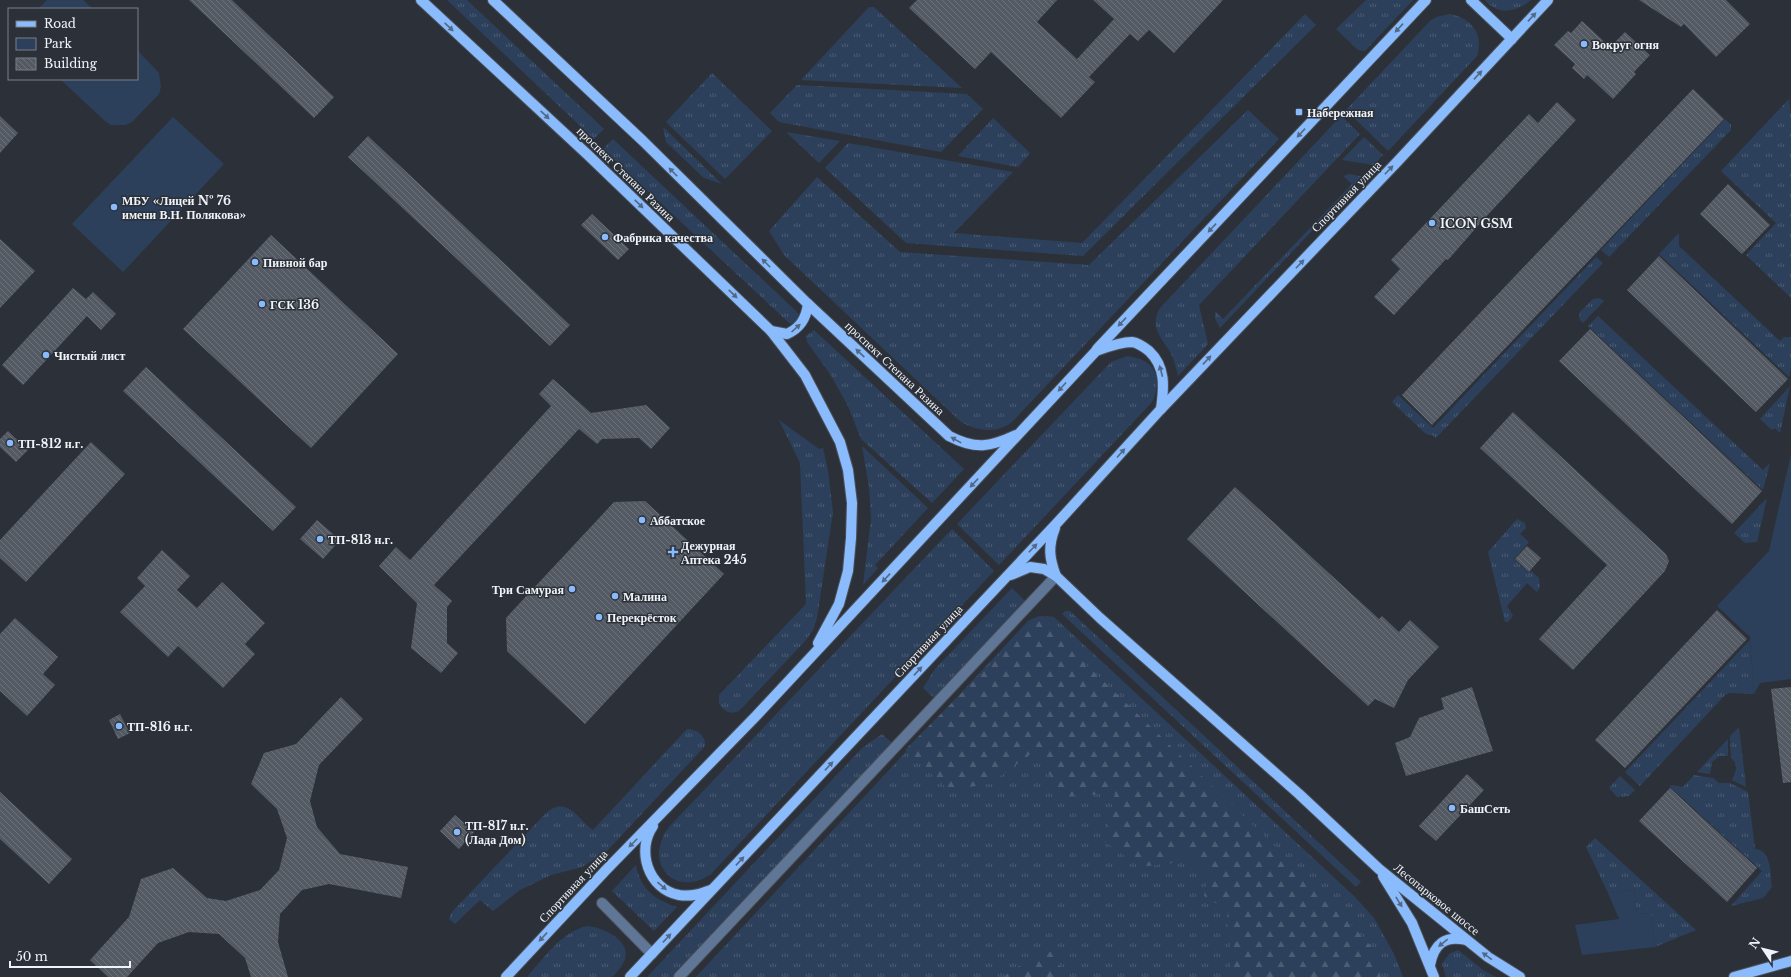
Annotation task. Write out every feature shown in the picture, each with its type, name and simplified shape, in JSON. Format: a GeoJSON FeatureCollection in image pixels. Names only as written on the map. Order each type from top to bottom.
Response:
{"type":"FeatureCollection","features":[{"type":"Feature","properties":{"kind":"main road","name":"проспект Степана Разина"},"geometry":{"type":"LineString","coordinates":[[421,0],[588,155],[771,331],[805,375],[840,442],[848,470],[852,503],[848,571],[839,604],[826,630],[802,666]]}},
{"type":"Feature","properties":{"kind":"main road","name":"проспект Степана Разина"},"geometry":{"type":"LineString","coordinates":[[493,0],[642,141],[808,304],[949,436],[964,444],[982,446],[996,444],[1020,434]]}},
{"type":"Feature","properties":{"kind":"main road","name":"Спортивная улица"},"geometry":{"type":"LineString","coordinates":[[506,977],[802,666],[1426,0]]}},
{"type":"Feature","properties":{"kind":"main road"},"geometry":{"type":"LineString","coordinates":[[1471,0],[1512,39]]}},
{"type":"Feature","properties":{"kind":"main road","name":"Спортивная улица"},"geometry":{"type":"LineString","coordinates":[[630,977],[1057,523],[1161,409],[1548,0]]}},
{"type":"Feature","properties":{"kind":"main road"},"geometry":{"type":"LineString","coordinates":[[771,331],[787,334],[797,329],[807,314],[808,304]]}},
{"type":"Feature","properties":{"kind":"main road"},"geometry":{"type":"LineString","coordinates":[[1096,351],[1133,342],[1140,344],[1148,350],[1158,360],[1162,373],[1164,390],[1161,409]]}},
{"type":"Feature","properties":{"kind":"main road"},"geometry":{"type":"LineString","coordinates":[[1056,576],[1049,550],[1057,523]]}},
{"type":"Feature","properties":{"kind":"main road"},"geometry":{"type":"LineString","coordinates":[[1006,577],[1030,567],[1044,569],[1056,576],[1100,618],[1299,794],[1379,869]]}},
{"type":"Feature","properties":{"kind":"main road","name":"Спортивная улица"},"geometry":{"type":"LineString","coordinates":[[660,815],[649,832],[645,846],[645,857],[648,870],[656,881],[666,890],[678,895],[694,896],[713,889]]}},
{"type":"Feature","properties":{"kind":"main road","name":"Лесопарковое шоссе"},"geometry":{"type":"LineString","coordinates":[[1379,869],[1488,957],[1520,977]]}},
{"type":"Feature","properties":{"kind":"main road","name":"Лесопарковое шоссе"},"geometry":{"type":"LineString","coordinates":[[1379,869],[1412,923],[1434,977]]}},
{"type":"Feature","properties":{"kind":"main road"},"geometry":{"type":"LineString","coordinates":[[1430,965],[1432,954],[1439,945],[1448,939],[1456,938],[1468,941]]}},
{"type":"Feature","properties":{"kind":"main road"},"geometry":{"type":"LineString","coordinates":[[1734,977],[1791,961]]}},
{"type":"Feature","properties":{"kind":"street"},"geometry":{"type":"LineString","coordinates":[[678,977],[1056,576]]}},
{"type":"Feature","properties":{"kind":"street"},"geometry":{"type":"LineString","coordinates":[[602,903],[652,954]]}},
{"type":"Feature","properties":{"kind":"green space"},"geometry":{"type":"Polygon","coordinates":[[[47,0],[83,0],[92,8],[39,8],[47,0]]]}},
{"type":"Feature","properties":{"kind":"green space"},"geometry":{"type":"Polygon","coordinates":[[[447,0],[467,0],[604,129],[594,139],[447,0]]]}},
{"type":"Feature","properties":{"kind":"green space"},"geometry":{"type":"Polygon","coordinates":[[[1366,0],[1413,0],[1365,51],[1358,50],[1336,29],[1366,0]]]}},
{"type":"Feature","properties":{"kind":"green space"},"geometry":{"type":"Polygon","coordinates":[[[1485,0],[1531,0],[1520,7],[1502,10],[1490,5],[1485,0]]]}},
{"type":"Feature","properties":{"kind":"green space"},"geometry":{"type":"Polygon","coordinates":[[[869,7],[874,7],[962,88],[801,80],[869,7]]]}},
{"type":"Feature","properties":{"kind":"green space"},"geometry":{"type":"Polygon","coordinates":[[[1305,14],[1316,25],[1083,256],[906,243],[825,168],[848,143],[1013,172],[954,233],[1082,243],[1305,14]]]}},
{"type":"Feature","properties":{"kind":"green space"},"geometry":{"type":"Polygon","coordinates":[[[1450,14],[1464,19],[1474,28],[1479,41],[1477,56],[1388,151],[1346,110],[1430,21],[1436,17],[1450,14]]]}},
{"type":"Feature","properties":{"kind":"green space"},"geometry":{"type":"Polygon","coordinates":[[[138,51],[159,73],[161,87],[159,94],[132,122],[125,125],[111,125],[61,80],[138,80],[138,51]]]}},
{"type":"Feature","properties":{"kind":"green space"},"geometry":{"type":"Polygon","coordinates":[[[712,73],[772,131],[725,179],[666,122],[712,73]]]}},
{"type":"Feature","properties":{"kind":"green space"},"geometry":{"type":"Polygon","coordinates":[[[797,85],[967,94],[983,109],[941,152],[779,122],[770,113],[797,85]]]}},
{"type":"Feature","properties":{"kind":"green space"},"geometry":{"type":"Polygon","coordinates":[[[1789,99],[1791,117],[1791,298],[1746,255],[1776,223],[1721,171],[1789,99]]]}},
{"type":"Feature","properties":{"kind":"green space"},"geometry":{"type":"Polygon","coordinates":[[[1248,110],[1279,139],[1012,422],[1006,426],[993,430],[980,429],[961,422],[784,255],[769,231],[817,177],[900,252],[1089,265],[1248,110]]]}},
{"type":"Feature","properties":{"kind":"green space"},"geometry":{"type":"Polygon","coordinates":[[[1341,116],[1360,134],[1199,305],[1208,344],[1178,376],[1173,357],[1160,336],[1156,326],[1157,314],[1160,308],[1341,116]]]}},
{"type":"Feature","properties":{"kind":"green space"},"geometry":{"type":"Polygon","coordinates":[[[173,117],[224,164],[123,272],[72,224],[173,117]]]}},
{"type":"Feature","properties":{"kind":"green space"},"geometry":{"type":"Polygon","coordinates":[[[993,118],[1030,153],[1018,167],[958,156],[993,118]]]}},
{"type":"Feature","properties":{"kind":"green space"},"geometry":{"type":"Polygon","coordinates":[[[1725,119],[1731,125],[1731,130],[1609,257],[1601,250],[1725,119]]]}},
{"type":"Feature","properties":{"kind":"green space"},"geometry":{"type":"Polygon","coordinates":[[[663,127],[722,184],[704,178],[666,142],[663,127]]]}},
{"type":"Feature","properties":{"kind":"green space"},"geometry":{"type":"Polygon","coordinates":[[[786,132],[840,141],[819,163],[786,132]]]}},
{"type":"Feature","properties":{"kind":"green space"},"geometry":{"type":"Polygon","coordinates":[[[1364,137],[1383,155],[1374,165],[1342,160],[1364,137]]]}},
{"type":"Feature","properties":{"kind":"green space"},"geometry":{"type":"Polygon","coordinates":[[[613,139],[796,311],[799,315],[797,322],[790,324],[603,149],[613,139]]]}},
{"type":"Feature","properties":{"kind":"green space"},"geometry":{"type":"Polygon","coordinates":[[[1350,174],[1363,177],[1220,328],[1215,318],[1215,311],[1223,319],[1352,184],[1343,176],[1350,174]]]}},
{"type":"Feature","properties":{"kind":"green space"},"geometry":{"type":"Polygon","coordinates":[[[1679,233],[1679,246],[1780,341],[1784,337],[1791,337],[1791,368],[1789,377],[1659,254],[1679,233]]]}},
{"type":"Feature","properties":{"kind":"green space"},"geometry":{"type":"Polygon","coordinates":[[[1596,257],[1603,263],[1436,438],[1432,435],[1426,434],[1392,402],[1398,395],[1433,428],[1596,257]]]}},
{"type":"Feature","properties":{"kind":"green space"},"geometry":{"type":"Polygon","coordinates":[[[1599,298],[1604,301],[1583,323],[1580,320],[1579,313],[1593,299],[1599,298]]]}},
{"type":"Feature","properties":{"kind":"green space"},"geometry":{"type":"Polygon","coordinates":[[[1598,316],[1763,470],[1770,463],[1763,490],[1588,326],[1598,316]]]}},
{"type":"Feature","properties":{"kind":"green space"},"geometry":{"type":"Polygon","coordinates":[[[814,330],[964,469],[932,503],[861,439],[848,406],[830,374],[807,342],[806,336],[814,330]]]}},
{"type":"Feature","properties":{"kind":"green space"},"geometry":{"type":"Polygon","coordinates":[[[1127,356],[1144,361],[1154,371],[1157,385],[1152,402],[999,565],[957,524],[1111,362],[1127,356]]]}},
{"type":"Feature","properties":{"kind":"green space"},"geometry":{"type":"Polygon","coordinates":[[[1790,386],[1780,433],[1775,428],[1772,430],[1760,419],[1790,386]]]}},
{"type":"Feature","properties":{"kind":"green space"},"geometry":{"type":"Polygon","coordinates":[[[779,420],[819,449],[823,448],[828,471],[833,512],[817,618],[813,630],[806,640],[739,711],[733,713],[723,709],[719,704],[719,695],[806,604],[800,463],[779,420]]]}},
{"type":"Feature","properties":{"kind":"green space"},"geometry":{"type":"Polygon","coordinates":[[[862,446],[928,508],[875,565],[878,568],[863,585],[871,519],[869,487],[862,446]]]}},
{"type":"Feature","properties":{"kind":"green space"},"geometry":{"type":"Polygon","coordinates":[[[1791,454],[1791,679],[1760,683],[1754,694],[1750,637],[1717,606],[1769,551],[1791,454]]]}},
{"type":"Feature","properties":{"kind":"green space"},"geometry":{"type":"Polygon","coordinates":[[[1767,498],[1757,542],[1745,543],[1734,533],[1767,498]]]}},
{"type":"Feature","properties":{"kind":"green space"},"geometry":{"type":"Polygon","coordinates":[[[1517,519],[1525,523],[1526,528],[1520,534],[1529,542],[1514,559],[1529,573],[1531,571],[1539,578],[1540,587],[1537,592],[1527,583],[1507,606],[1513,616],[1508,622],[1505,622],[1488,552],[1517,519]]]}},
{"type":"Feature","properties":{"kind":"green space"},"geometry":{"type":"Polygon","coordinates":[[[952,529],[994,571],[711,874],[698,881],[685,882],[675,880],[666,873],[661,864],[659,853],[662,840],[669,827],[952,529]]]}},
{"type":"Feature","properties":{"kind":"green space"},"geometry":{"type":"Polygon","coordinates":[[[1012,588],[1026,602],[934,698],[923,688],[935,669],[1012,588]]]}},
{"type":"Feature","properties":{"kind":"green space"},"geometry":{"type":"Polygon","coordinates":[[[1065,611],[1070,611],[1361,882],[1356,887],[1062,614],[1065,611]]]}},
{"type":"Feature","properties":{"kind":"green space"},"geometry":{"type":"Polygon","coordinates":[[[1040,616],[1054,617],[1355,897],[1374,918],[1394,954],[1403,977],[696,977],[1029,620],[1040,616]]]}},
{"type":"Feature","properties":{"kind":"green space"},"geometry":{"type":"Polygon","coordinates":[[[1037,617],[1317,887],[1370,945],[1381,977],[1230,977],[1231,958],[1227,910],[1204,896],[1208,875],[1179,846],[1172,863],[1140,867],[1104,841],[1115,793],[1059,797],[1039,748],[989,784],[949,790],[905,750],[1037,617]]]}},
{"type":"Feature","properties":{"kind":"green space"},"geometry":{"type":"Polygon","coordinates":[[[1750,640],[1754,694],[1729,693],[1725,695],[1640,786],[1625,772],[1750,640]]]}},
{"type":"Feature","properties":{"kind":"green space"},"geometry":{"type":"Polygon","coordinates":[[[1739,727],[1746,787],[1732,780],[1736,771],[1736,766],[1731,758],[1730,736],[1739,727]]]}},
{"type":"Feature","properties":{"kind":"green space"},"geometry":{"type":"Polygon","coordinates":[[[687,729],[694,730],[700,734],[704,739],[705,746],[607,851],[582,867],[551,875],[520,890],[493,911],[480,900],[455,924],[449,919],[451,913],[547,812],[561,806],[567,808],[572,810],[593,830],[687,729]]]}},
{"type":"Feature","properties":{"kind":"green space"},"geometry":{"type":"Polygon","coordinates":[[[882,734],[892,743],[673,977],[647,977],[862,748],[882,734]]]}},
{"type":"Feature","properties":{"kind":"green space"},"geometry":{"type":"Polygon","coordinates":[[[1728,739],[1728,756],[1719,756],[1712,762],[1710,774],[1697,772],[1728,739]]]}},
{"type":"Feature","properties":{"kind":"green space"},"geometry":{"type":"Polygon","coordinates":[[[1694,775],[1713,778],[1719,783],[1730,783],[1748,792],[1755,849],[1761,850],[1765,854],[1770,870],[1772,887],[1763,898],[1731,906],[1762,871],[1669,786],[1673,785],[1683,787],[1694,775]]]}},
{"type":"Feature","properties":{"kind":"green space"},"geometry":{"type":"Polygon","coordinates":[[[1620,776],[1635,790],[1629,796],[1617,797],[1609,788],[1620,776]]]}},
{"type":"Feature","properties":{"kind":"green space"},"geometry":{"type":"Polygon","coordinates":[[[1595,838],[1696,930],[1655,947],[1651,913],[1637,914],[1634,890],[1608,893],[1586,847],[1595,838]]]}},
{"type":"Feature","properties":{"kind":"green space"},"geometry":{"type":"Polygon","coordinates":[[[636,865],[641,881],[645,887],[655,897],[677,907],[654,931],[612,891],[636,865]]]}},
{"type":"Feature","properties":{"kind":"green space"},"geometry":{"type":"Polygon","coordinates":[[[1634,890],[1637,914],[1651,913],[1655,947],[1582,955],[1575,925],[1619,919],[1608,893],[1634,890]]]}},
{"type":"Feature","properties":{"kind":"green space"},"geometry":{"type":"Polygon","coordinates":[[[587,926],[607,932],[620,940],[624,946],[626,952],[625,959],[621,967],[612,977],[527,977],[561,940],[578,929],[587,926]]]}},
{"type":"Feature","properties":{"kind":"green space"},"geometry":{"type":"Polygon","coordinates":[[[1458,950],[1483,970],[1496,977],[1446,977],[1442,964],[1449,954],[1458,950]]]}},
{"type":"Feature","properties":{"kind":"green space"},"geometry":{"type":"Polygon","coordinates":[[[1050,951],[1067,977],[1004,977],[1011,970],[1050,951]]]}},
{"type":"Feature","properties":{"kind":"building"},"geometry":{"type":"Polygon","coordinates":[[[189,0],[232,0],[334,97],[314,118],[189,0]]]}},
{"type":"Feature","properties":{"kind":"building"},"geometry":{"type":"Polygon","coordinates":[[[917,0],[1057,0],[1037,22],[1077,59],[1114,19],[1093,0],[1223,0],[1174,53],[1149,30],[1138,41],[1130,34],[1089,77],[1095,82],[1061,118],[991,52],[975,69],[909,8],[917,0]]]}},
{"type":"Feature","properties":{"kind":"building"},"geometry":{"type":"Polygon","coordinates":[[[1639,0],[1726,0],[1750,24],[1716,57],[1684,24],[1681,27],[1639,0]]]}},
{"type":"Feature","properties":{"kind":"building"},"geometry":{"type":"Polygon","coordinates":[[[1582,21],[1610,47],[1625,32],[1650,55],[1634,72],[1636,74],[1613,99],[1587,75],[1584,79],[1572,68],[1575,64],[1554,45],[1568,31],[1571,33],[1582,21]]]}},
{"type":"Feature","properties":{"kind":"building"},"geometry":{"type":"Polygon","coordinates":[[[1693,89],[1724,119],[1432,425],[1402,395],[1693,89]]]}},
{"type":"Feature","properties":{"kind":"building"},"geometry":{"type":"Polygon","coordinates":[[[1557,102],[1576,120],[1448,260],[1446,259],[1394,315],[1374,297],[1400,269],[1391,260],[1529,114],[1538,123],[1557,102]]]}},
{"type":"Feature","properties":{"kind":"building"},"geometry":{"type":"Polygon","coordinates":[[[0,116],[18,133],[0,153],[0,116]]]}},
{"type":"Feature","properties":{"kind":"building"},"geometry":{"type":"Polygon","coordinates":[[[368,136],[570,325],[550,346],[348,157],[368,136]]]}},
{"type":"Feature","properties":{"kind":"building"},"geometry":{"type":"Polygon","coordinates":[[[1728,184],[1770,225],[1742,254],[1700,214],[1728,184]]]}},
{"type":"Feature","properties":{"kind":"building","name":"Фабрика качества"},"geometry":{"type":"Polygon","coordinates":[[[592,214],[629,249],[618,260],[581,225],[592,214]]]}},
{"type":"Feature","properties":{"kind":"building"},"geometry":{"type":"Polygon","coordinates":[[[271,235],[398,354],[311,448],[183,329],[271,235]]]}},
{"type":"Feature","properties":{"kind":"building"},"geometry":{"type":"Polygon","coordinates":[[[0,239],[35,271],[0,308],[0,239]]]}},
{"type":"Feature","properties":{"kind":"building"},"geometry":{"type":"Polygon","coordinates":[[[1659,256],[1788,379],[1756,412],[1627,290],[1659,256]]]}},
{"type":"Feature","properties":{"kind":"building"},"geometry":{"type":"Polygon","coordinates":[[[73,288],[86,299],[93,292],[116,314],[101,330],[87,316],[23,385],[2,365],[73,288]]]}},
{"type":"Feature","properties":{"kind":"building"},"geometry":{"type":"Polygon","coordinates":[[[1590,329],[1762,491],[1732,524],[1559,361],[1590,329]]]}},
{"type":"Feature","properties":{"kind":"building"},"geometry":{"type":"Polygon","coordinates":[[[146,367],[296,507],[273,531],[123,391],[146,367]]]}},
{"type":"Feature","properties":{"kind":"building"},"geometry":{"type":"Polygon","coordinates":[[[553,379],[591,413],[646,405],[670,428],[651,449],[639,438],[602,439],[597,444],[579,429],[434,585],[452,601],[447,607],[447,643],[458,653],[441,673],[411,648],[417,603],[379,566],[396,547],[410,560],[551,406],[539,394],[553,379]]]}},
{"type":"Feature","properties":{"kind":"building"},"geometry":{"type":"Polygon","coordinates":[[[1513,412],[1666,554],[1669,561],[1665,571],[1573,670],[1539,639],[1607,565],[1480,448],[1513,412]]]}},
{"type":"Feature","properties":{"kind":"building","name":"ТП-812 н.г."},"geometry":{"type":"Polygon","coordinates":[[[8,431],[28,450],[16,462],[0,447],[0,439],[8,431]]]}},
{"type":"Feature","properties":{"kind":"building"},"geometry":{"type":"Polygon","coordinates":[[[91,442],[125,474],[26,582],[0,558],[0,540],[91,442]]]}},
{"type":"Feature","properties":{"kind":"building"},"geometry":{"type":"Polygon","coordinates":[[[1235,487],[1379,619],[1382,616],[1399,632],[1410,620],[1439,647],[1408,680],[1394,708],[1375,699],[1368,706],[1187,539],[1235,487]]]}},
{"type":"Feature","properties":{"kind":"building","name":"Малина"},"geometry":{"type":"Polygon","coordinates":[[[645,501],[724,574],[585,724],[507,651],[506,618],[614,502],[645,501]]]}},
{"type":"Feature","properties":{"kind":"building","name":"ТП-813 н.г."},"geometry":{"type":"Polygon","coordinates":[[[317,520],[340,540],[323,559],[300,539],[317,520]]]}},
{"type":"Feature","properties":{"kind":"building"},"geometry":{"type":"Polygon","coordinates":[[[1527,546],[1541,558],[1529,572],[1515,559],[1527,546]]]}},
{"type":"Feature","properties":{"kind":"building"},"geometry":{"type":"Polygon","coordinates":[[[162,550],[190,576],[177,590],[197,608],[222,582],[265,623],[245,644],[255,654],[223,688],[178,646],[168,657],[120,612],[145,586],[137,578],[162,550]]]}},
{"type":"Feature","properties":{"kind":"building"},"geometry":{"type":"Polygon","coordinates":[[[1717,610],[1747,639],[1625,768],[1595,740],[1717,610]]]}},
{"type":"Feature","properties":{"kind":"building"},"geometry":{"type":"Polygon","coordinates":[[[15,618],[58,657],[43,674],[55,685],[27,716],[0,691],[0,634],[15,618]]]}},
{"type":"Feature","properties":{"kind":"building"},"geometry":{"type":"Polygon","coordinates":[[[1472,687],[1493,751],[1406,776],[1395,743],[1410,737],[1419,718],[1444,709],[1441,698],[1472,687]]]}},
{"type":"Feature","properties":{"kind":"building"},"geometry":{"type":"Polygon","coordinates":[[[1791,687],[1791,782],[1783,783],[1771,689],[1791,687]]]}},
{"type":"Feature","properties":{"kind":"building"},"geometry":{"type":"Polygon","coordinates":[[[341,697],[363,719],[319,765],[310,801],[317,827],[340,854],[408,867],[401,898],[329,884],[302,890],[280,914],[278,942],[288,977],[251,977],[245,958],[219,934],[189,932],[158,943],[127,977],[108,977],[90,960],[129,917],[141,879],[173,868],[207,898],[226,901],[260,890],[279,870],[287,838],[277,809],[251,784],[264,753],[296,744],[341,697]]]}},
{"type":"Feature","properties":{"kind":"building","name":"ТП-816 н.г."},"geometry":{"type":"Polygon","coordinates":[[[120,714],[130,733],[118,739],[109,720],[120,714]]]}},
{"type":"Feature","properties":{"kind":"building","name":"БашСеть"},"geometry":{"type":"Polygon","coordinates":[[[1467,774],[1484,790],[1436,841],[1419,826],[1467,774]]]}},
{"type":"Feature","properties":{"kind":"building"},"geometry":{"type":"Polygon","coordinates":[[[1670,788],[1757,868],[1727,902],[1639,821],[1670,788]]]}},
{"type":"Feature","properties":{"kind":"building"},"geometry":{"type":"Polygon","coordinates":[[[0,792],[72,859],[49,884],[0,839],[0,792]]]}},
{"type":"Feature","properties":{"kind":"building","name":"ТП-817 н.г. (Лада Дом)"},"geometry":{"type":"Polygon","coordinates":[[[455,815],[474,832],[459,849],[440,831],[455,815]]]}},
{"type":"Feature","properties":{"kind":"place","name":"Вокруг огня"},"geometry":{"type":"Point","coordinates":[1584,44]}},
{"type":"Feature","properties":{"kind":"place","name":"Набережная"},"geometry":{"type":"Point","coordinates":[1299,112]}},
{"type":"Feature","properties":{"kind":"place","name":"МБУ «Лицей № 76 имени В.Н. Полякова»"},"geometry":{"type":"Point","coordinates":[114,207]}},
{"type":"Feature","properties":{"kind":"place","name":"ICON GSM"},"geometry":{"type":"Point","coordinates":[1432,223]}},
{"type":"Feature","properties":{"kind":"place","name":"Фабрика качества"},"geometry":{"type":"Point","coordinates":[605,237]}},
{"type":"Feature","properties":{"kind":"place","name":"Пивной бар"},"geometry":{"type":"Point","coordinates":[255,262]}},
{"type":"Feature","properties":{"kind":"place","name":"ГСК 136"},"geometry":{"type":"Point","coordinates":[262,304]}},
{"type":"Feature","properties":{"kind":"place","name":"Чистый лист"},"geometry":{"type":"Point","coordinates":[46,355]}},
{"type":"Feature","properties":{"kind":"place","name":"ТП-812 н.г."},"geometry":{"type":"Point","coordinates":[10,443]}},
{"type":"Feature","properties":{"kind":"place","name":"Аббатское"},"geometry":{"type":"Point","coordinates":[642,520]}},
{"type":"Feature","properties":{"kind":"place","name":"ТП-813 н.г."},"geometry":{"type":"Point","coordinates":[320,539]}},
{"type":"Feature","properties":{"kind":"place","name":"Дежурная Аптека 245"},"geometry":{"type":"Point","coordinates":[673,552]}},
{"type":"Feature","properties":{"kind":"place","name":"Три Самурая"},"geometry":{"type":"Point","coordinates":[572,589]}},
{"type":"Feature","properties":{"kind":"place","name":"Малина"},"geometry":{"type":"Point","coordinates":[615,596]}},
{"type":"Feature","properties":{"kind":"place","name":"Перекрёсток"},"geometry":{"type":"Point","coordinates":[599,617]}},
{"type":"Feature","properties":{"kind":"place","name":"ТП-816 н.г."},"geometry":{"type":"Point","coordinates":[119,726]}},
{"type":"Feature","properties":{"kind":"place","name":"БашСеть"},"geometry":{"type":"Point","coordinates":[1452,808]}},
{"type":"Feature","properties":{"kind":"place","name":"ТП-817 н.г. (Лада Дом)"},"geometry":{"type":"Point","coordinates":[457,832]}}]}
